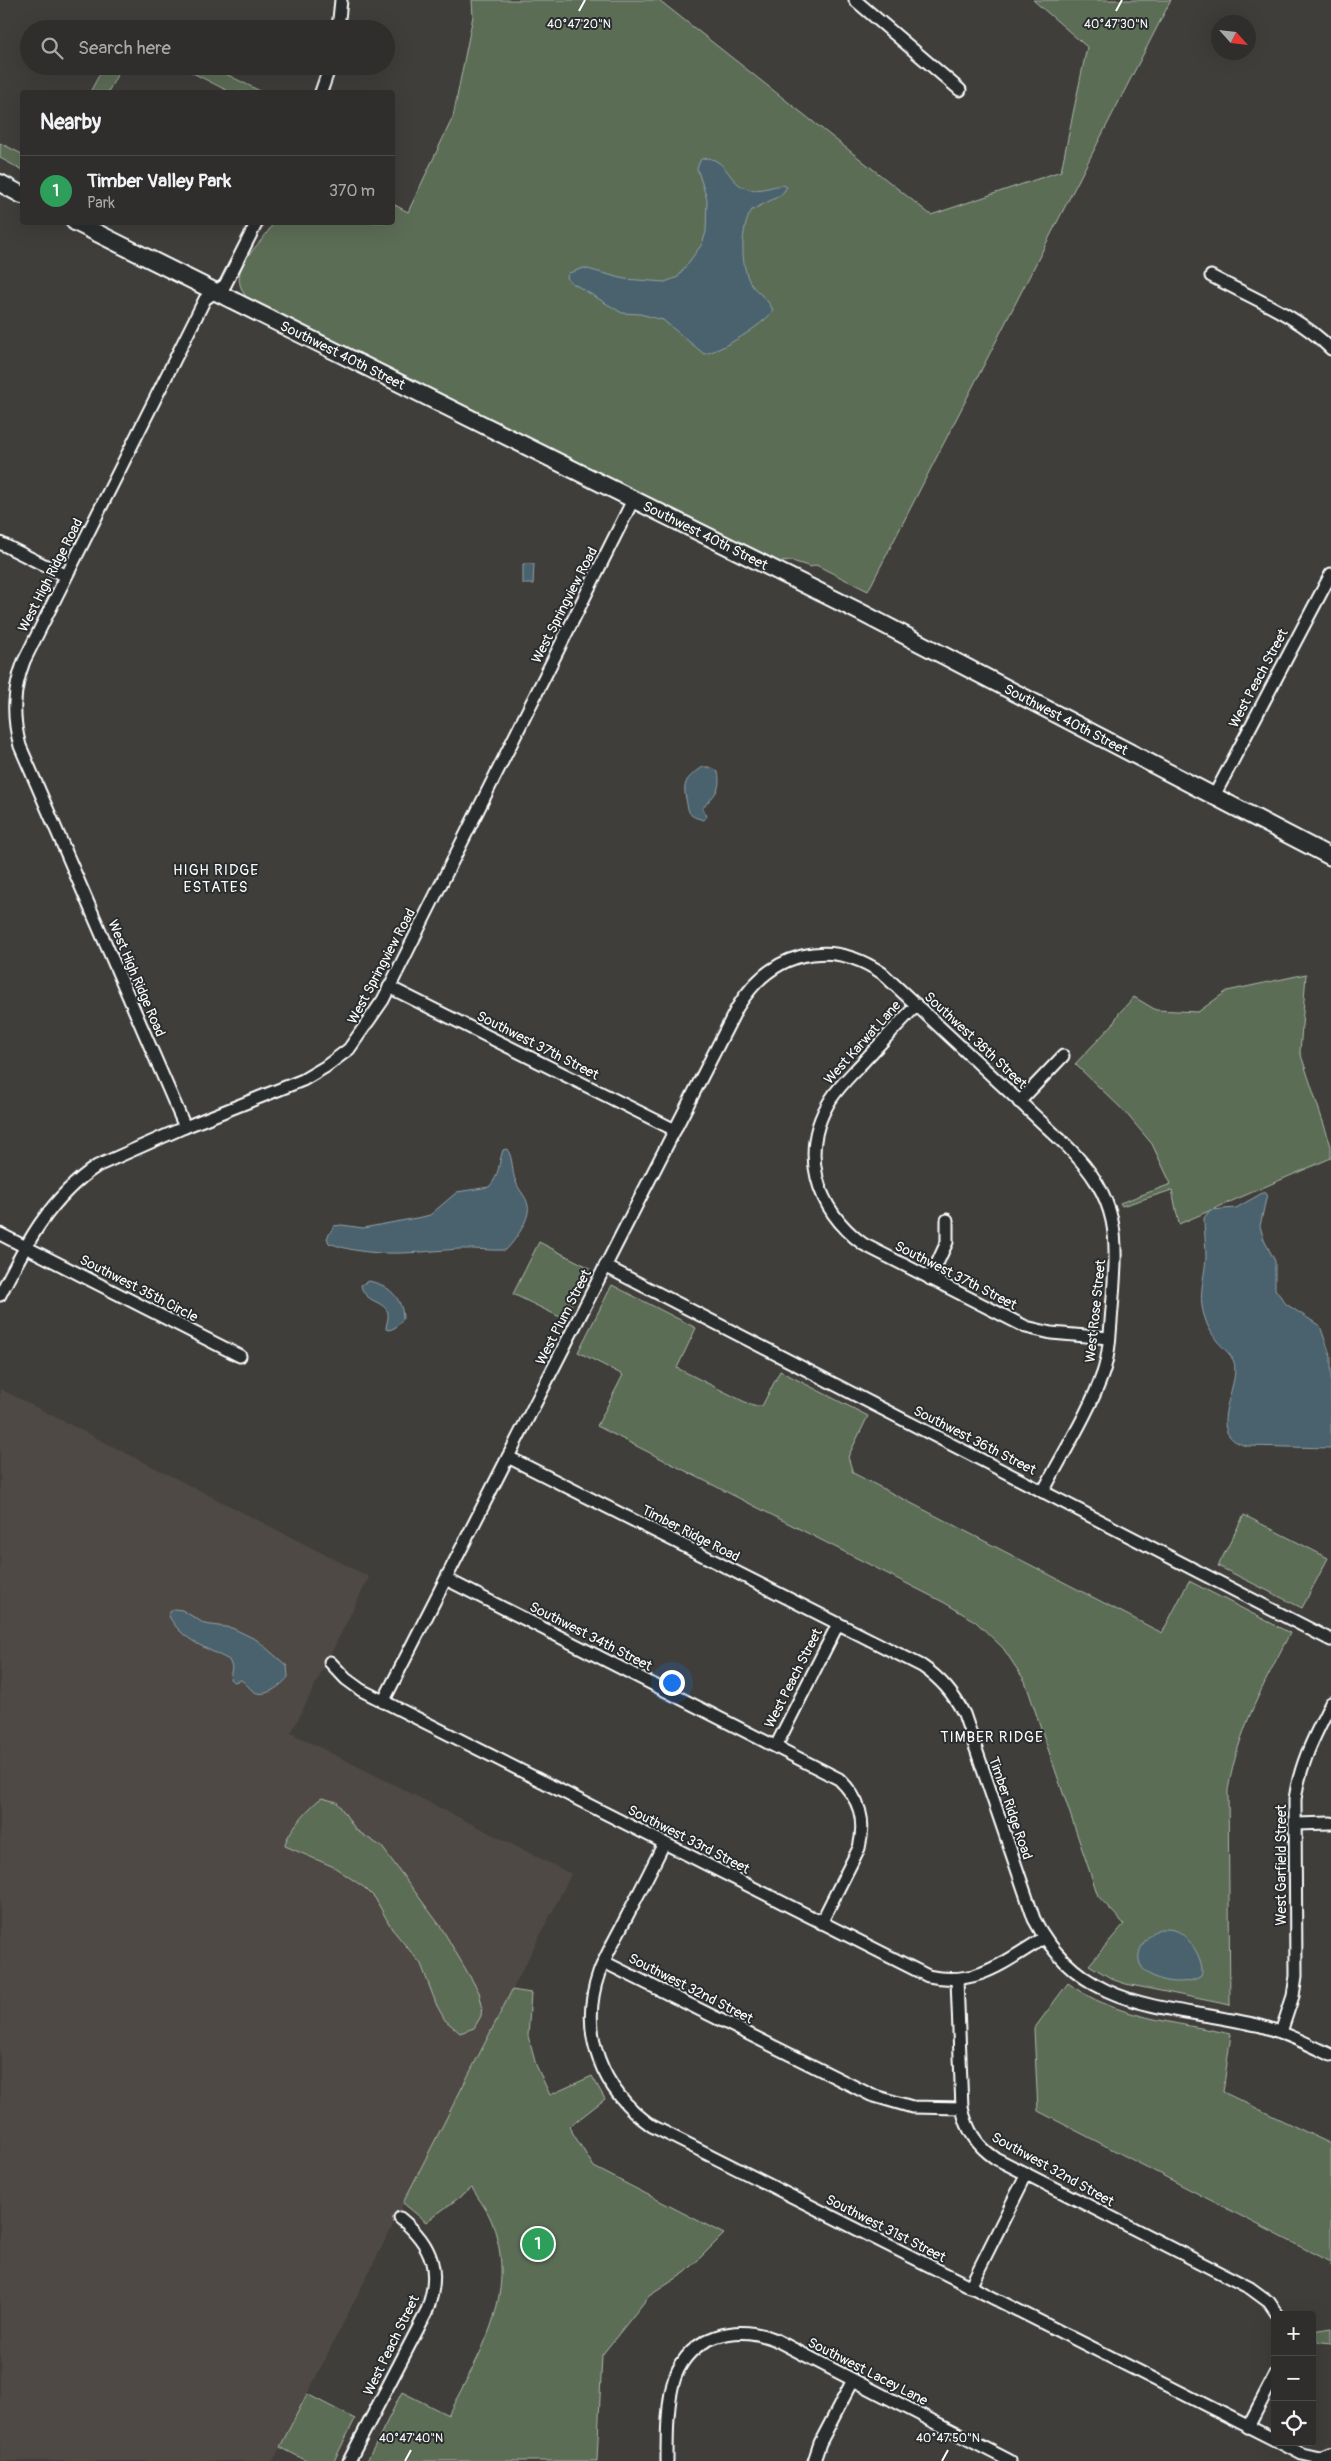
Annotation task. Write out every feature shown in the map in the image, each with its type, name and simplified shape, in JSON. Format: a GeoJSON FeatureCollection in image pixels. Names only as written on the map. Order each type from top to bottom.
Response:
{"type":"FeatureCollection","features":[{"type":"Feature","properties":{"kind":"main road"},"geometry":{"type":"LineString","coordinates":[[0,183],[20,194]]}},
{"type":"Feature","properties":{"kind":"main road","name":"Southwest 40th Street"},"geometry":{"type":"LineString","coordinates":[[81,225],[634,498],[858,611],[1331,857]]}},
{"type":"Feature","properties":{"kind":"street"},"geometry":{"type":"LineString","coordinates":[[339,20],[341,0]]}},
{"type":"Feature","properties":{"kind":"street"},"geometry":{"type":"LineString","coordinates":[[855,0],[960,90]]}},
{"type":"Feature","properties":{"kind":"street"},"geometry":{"type":"LineString","coordinates":[[322,90],[327,75]]}},
{"type":"Feature","properties":{"kind":"street","name":"West High Ridge Road"},"geometry":{"type":"LineString","coordinates":[[185,1127],[20,746],[14,714],[18,676],[24,661],[205,300],[225,285],[255,225]]}},
{"type":"Feature","properties":{"kind":"street"},"geometry":{"type":"LineString","coordinates":[[1211,276],[1286,316],[1308,330],[1331,349]]}},
{"type":"Feature","properties":{"kind":"street","name":"West Springview Road"},"geometry":{"type":"LineString","coordinates":[[0,1295],[24,1247],[50,1209],[73,1183],[97,1166],[185,1127],[304,1080],[339,1058],[360,1036],[389,987],[634,498]]}},
{"type":"Feature","properties":{"kind":"street"},"geometry":{"type":"LineString","coordinates":[[0,543],[66,576]]}},
{"type":"Feature","properties":{"kind":"street","name":"West Peach Street"},"geometry":{"type":"LineString","coordinates":[[1214,796],[1331,574]]}},
{"type":"Feature","properties":{"kind":"street","name":"Southwest 38th Street"},"geometry":{"type":"LineString","coordinates":[[787,960],[823,953],[851,958],[882,973],[1087,1167],[1100,1186],[1109,1208]]}},
{"type":"Feature","properties":{"kind":"street","name":"West Plum Street"},"geometry":{"type":"LineString","coordinates":[[383,1702],[745,995],[762,975],[787,960]]}},
{"type":"Feature","properties":{"kind":"street","name":"Southwest 37th Street"},"geometry":{"type":"LineString","coordinates":[[389,987],[675,1130]]}},
{"type":"Feature","properties":{"kind":"street","name":"West Karwat Lane"},"geometry":{"type":"LineString","coordinates":[[820,1187],[815,1164],[816,1140],[826,1108],[840,1087],[917,1005]]}},
{"type":"Feature","properties":{"kind":"street"},"geometry":{"type":"LineString","coordinates":[[1019,1102],[1063,1056]]}},
{"type":"Feature","properties":{"kind":"street","name":"Southwest 37th Street"},"geometry":{"type":"LineString","coordinates":[[820,1187],[832,1214],[854,1237],[874,1250],[1026,1327],[1050,1333],[1109,1338]]}},
{"type":"Feature","properties":{"kind":"street","name":"West Rose Street"},"geometry":{"type":"LineString","coordinates":[[1043,1492],[1098,1385],[1107,1358],[1116,1250],[1109,1208]]}},
{"type":"Feature","properties":{"kind":"street"},"geometry":{"type":"LineString","coordinates":[[930,1279],[948,1242],[947,1220]]}},
{"type":"Feature","properties":{"kind":"street","name":"Southwest 35th Circle"},"geometry":{"type":"LineString","coordinates":[[0,1234],[240,1356]]}},
{"type":"Feature","properties":{"kind":"street","name":"Southwest 36th Street"},"geometry":{"type":"LineString","coordinates":[[605,1266],[1331,1640]]}},
{"type":"Feature","properties":{"kind":"street","name":"Timber Ridge Road"},"geometry":{"type":"LineString","coordinates":[[508,1457],[922,1666],[936,1676],[957,1700],[964,1714],[1027,1900],[1044,1938],[1069,1968],[1087,1982],[1128,2000],[1281,2032],[1331,2055]]}},
{"type":"Feature","properties":{"kind":"street","name":"Southwest 34th Street"},"geometry":{"type":"LineString","coordinates":[[446,1580],[776,1746]]}},
{"type":"Feature","properties":{"kind":"street","name":"West Peach Street"},"geometry":{"type":"LineString","coordinates":[[776,1746],[838,1624]]}},
{"type":"Feature","properties":{"kind":"street","name":"Southwest 33rd Street"},"geometry":{"type":"LineString","coordinates":[[330,1662],[346,1679],[383,1702],[928,1976],[957,1980],[989,1972],[1044,1938]]}},
{"type":"Feature","properties":{"kind":"street","name":"West Garfield Street"},"geometry":{"type":"LineString","coordinates":[[1281,2032],[1293,1996],[1296,1976],[1295,1799],[1303,1761],[1331,1703]]}},
{"type":"Feature","properties":{"kind":"street"},"geometry":{"type":"LineString","coordinates":[[776,1746],[839,1779],[855,1797],[860,1809],[862,1835],[859,1848],[821,1923]]}},
{"type":"Feature","properties":{"kind":"street"},"geometry":{"type":"LineString","coordinates":[[1295,1824],[1331,1823]]}},
{"type":"Feature","properties":{"kind":"street"},"geometry":{"type":"LineString","coordinates":[[604,1962],[664,1844]]}},
{"type":"Feature","properties":{"kind":"street","name":"Southwest 32nd Street"},"geometry":{"type":"LineString","coordinates":[[604,1962],[870,2095],[912,2106],[962,2108],[969,2131],[984,2150],[1026,2175],[1250,2288],[1269,2302],[1275,2311]]}},
{"type":"Feature","properties":{"kind":"street","name":"Southwest 31st Street"},"geometry":{"type":"LineString","coordinates":[[604,1962],[594,1991],[591,2009],[593,2042],[605,2075],[614,2091],[637,2115],[652,2126],[1271,2438]]}},
{"type":"Feature","properties":{"kind":"street"},"geometry":{"type":"LineString","coordinates":[[957,1980],[962,2108]]}},
{"type":"Feature","properties":{"kind":"street"},"geometry":{"type":"LineString","coordinates":[[970,2286],[1026,2175]]}},
{"type":"Feature","properties":{"kind":"street","name":"West Peach Street"},"geometry":{"type":"LineString","coordinates":[[349,2461],[426,2313],[433,2292],[432,2262],[426,2245],[416,2232],[400,2218]]}},
{"type":"Feature","properties":{"kind":"street","name":"Southwest Lacey Lane"},"geometry":{"type":"LineString","coordinates":[[667,2461],[672,2391],[675,2378],[686,2358],[707,2340],[733,2332],[761,2334],[1010,2461]]}},
{"type":"Feature","properties":{"kind":"street"},"geometry":{"type":"LineString","coordinates":[[814,2461],[820,2443],[853,2380]]}},
{"type":"Feature","properties":{"kind":"street"},"geometry":{"type":"LineString","coordinates":[[1248,2427],[1271,2383]]}},
{"type":"Feature","properties":{"kind":"street"},"geometry":{"type":"LineString","coordinates":[[1285,2446],[1303,2457],[1326,2459]]}},
{"type":"Feature","properties":{"kind":"shaded area"},"geometry":{"type":"Polygon","coordinates":[[[0,1389],[369,1577],[291,1733],[571,1874],[273,2461],[0,2461],[0,1389]]]}},
{"type":"Feature","properties":{"kind":"green space"},"geometry":{"type":"Polygon","coordinates":[[[472,0],[659,0],[931,215],[1061,171],[1087,47],[1033,0],[1171,0],[868,591],[816,565],[811,567],[792,561],[780,562],[248,299],[241,288],[239,278],[241,268],[272,225],[395,225],[395,205],[408,212],[453,117],[473,16],[472,0]]]}},
{"type":"Feature","properties":{"kind":"green space"},"geometry":{"type":"Polygon","coordinates":[[[99,75],[117,75],[109,90],[91,90],[99,75]]]}},
{"type":"Feature","properties":{"kind":"green space"},"geometry":{"type":"Polygon","coordinates":[[[197,75],[228,75],[258,90],[226,90],[197,75]]]}},
{"type":"Feature","properties":{"kind":"green space"},"geometry":{"type":"Polygon","coordinates":[[[0,143],[20,153],[20,169],[0,158],[0,143]]]}},
{"type":"Feature","properties":{"kind":"green space"},"geometry":{"type":"Polygon","coordinates":[[[1306,974],[1300,1052],[1331,1146],[1331,1158],[1179,1224],[1172,1190],[1122,1206],[1120,1203],[1171,1184],[1152,1144],[1125,1112],[1075,1064],[1113,1024],[1119,1013],[1134,997],[1156,1010],[1198,1012],[1227,991],[1306,974]]]}},
{"type":"Feature","properties":{"kind":"green space"},"geometry":{"type":"Polygon","coordinates":[[[539,1242],[590,1268],[564,1319],[513,1294],[539,1242]]]}},
{"type":"Feature","properties":{"kind":"green space"},"geometry":{"type":"Polygon","coordinates":[[[612,1285],[696,1328],[677,1368],[753,1406],[762,1406],[780,1371],[868,1416],[848,1457],[853,1473],[1162,1633],[1189,1581],[1290,1633],[1261,1690],[1245,1728],[1238,1747],[1228,1790],[1230,2005],[1126,1984],[1114,1980],[1089,1965],[1124,1924],[1098,1896],[1025,1681],[1003,1648],[976,1622],[945,1603],[597,1426],[623,1375],[578,1352],[612,1285]]]}},
{"type":"Feature","properties":{"kind":"green space"},"geometry":{"type":"Polygon","coordinates":[[[1244,1515],[1328,1558],[1302,1608],[1218,1566],[1244,1515]]]}},
{"type":"Feature","properties":{"kind":"green space"},"geometry":{"type":"Polygon","coordinates":[[[322,1798],[337,1802],[356,1830],[382,1847],[441,1927],[479,1992],[482,2005],[481,2016],[474,2028],[460,2033],[445,2020],[437,2006],[421,1964],[392,1929],[375,1898],[365,1888],[334,1867],[285,1846],[289,1835],[299,1820],[322,1798]]]}},
{"type":"Feature","properties":{"kind":"green space"},"geometry":{"type":"Polygon","coordinates":[[[1068,1983],[1086,1995],[1126,2011],[1168,2022],[1231,2034],[1223,2092],[1331,2144],[1331,2265],[1330,2262],[1038,2111],[1034,2029],[1068,1983]]]}},
{"type":"Feature","properties":{"kind":"green space"},"geometry":{"type":"Polygon","coordinates":[[[512,1990],[531,1993],[528,2036],[536,2065],[550,2095],[592,2076],[605,2099],[569,2127],[594,2167],[724,2234],[686,2272],[649,2296],[602,2355],[597,2461],[367,2461],[402,2392],[448,2415],[483,2346],[492,2323],[498,2300],[501,2276],[500,2251],[491,2220],[472,2188],[426,2222],[403,2203],[512,1990]]]}},
{"type":"Feature","properties":{"kind":"green space"},"geometry":{"type":"Polygon","coordinates":[[[1331,2328],[1331,2343],[1316,2341],[1316,2330],[1331,2328]]]}},
{"type":"Feature","properties":{"kind":"green space"},"geometry":{"type":"Polygon","coordinates":[[[307,2394],[355,2419],[334,2461],[307,2461],[280,2447],[307,2394]]]}},
{"type":"Feature","properties":{"kind":"water"},"geometry":{"type":"Polygon","coordinates":[[[708,158],[720,163],[737,182],[748,189],[783,185],[787,187],[781,195],[752,210],[745,226],[743,258],[747,277],[754,288],[769,303],[773,311],[768,317],[741,337],[721,348],[704,354],[663,320],[640,314],[622,313],[569,281],[567,277],[569,273],[584,268],[624,279],[665,282],[678,277],[702,244],[706,232],[707,199],[697,168],[701,159],[708,158]]]}},
{"type":"Feature","properties":{"kind":"water"},"geometry":{"type":"Polygon","coordinates":[[[523,564],[534,564],[533,584],[523,584],[523,564]]]}},
{"type":"Feature","properties":{"kind":"water"},"geometry":{"type":"Polygon","coordinates":[[[703,767],[709,767],[718,772],[719,779],[716,793],[702,809],[707,816],[704,820],[690,814],[685,793],[687,780],[703,767]]]}},
{"type":"Feature","properties":{"kind":"water"},"geometry":{"type":"Polygon","coordinates":[[[507,1149],[511,1157],[514,1178],[526,1200],[528,1211],[521,1230],[506,1250],[465,1249],[377,1253],[345,1248],[329,1243],[327,1238],[334,1226],[342,1225],[363,1228],[430,1215],[457,1192],[489,1187],[497,1174],[503,1150],[507,1149]]]}},
{"type":"Feature","properties":{"kind":"water"},"geometry":{"type":"Polygon","coordinates":[[[1264,1192],[1267,1194],[1260,1226],[1264,1240],[1275,1261],[1275,1289],[1286,1304],[1320,1326],[1331,1357],[1331,1448],[1247,1446],[1234,1440],[1227,1432],[1225,1422],[1226,1410],[1235,1373],[1234,1362],[1212,1333],[1203,1310],[1202,1295],[1206,1257],[1204,1218],[1210,1210],[1236,1208],[1264,1192]]]}},
{"type":"Feature","properties":{"kind":"water"},"geometry":{"type":"Polygon","coordinates":[[[368,1281],[382,1285],[393,1293],[397,1299],[403,1319],[396,1327],[390,1330],[386,1329],[388,1313],[386,1309],[363,1291],[361,1285],[368,1281]]]}},
{"type":"Feature","properties":{"kind":"water"},"geometry":{"type":"Polygon","coordinates":[[[174,1609],[182,1610],[205,1624],[232,1628],[257,1640],[287,1666],[288,1677],[277,1687],[262,1693],[253,1691],[241,1680],[234,1682],[230,1679],[232,1667],[229,1660],[195,1642],[180,1631],[169,1616],[170,1612],[174,1609]]]}},
{"type":"Feature","properties":{"kind":"water"},"geometry":{"type":"Polygon","coordinates":[[[1160,1929],[1177,1931],[1192,1944],[1201,1964],[1201,1976],[1180,1982],[1157,1978],[1147,1973],[1141,1965],[1139,1955],[1147,1939],[1152,1933],[1160,1929]]]}},
{"type":"Feature","properties":{"kind":"place","name":"Timber Valley Park"},"geometry":{"type":"Point","coordinates":[538,2244]}},
{"type":"Feature","properties":{"kind":"district","name":"HIGH RIDGE ESTATES"},"geometry":{"type":"Point","coordinates":[216,878]}},
{"type":"Feature","properties":{"kind":"district","name":"TIMBER RIDGE"},"geometry":{"type":"Point","coordinates":[992,1737]}}]}
